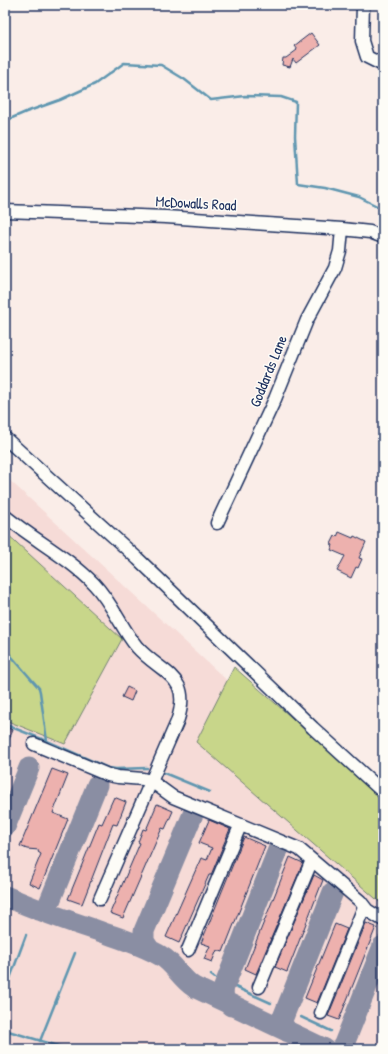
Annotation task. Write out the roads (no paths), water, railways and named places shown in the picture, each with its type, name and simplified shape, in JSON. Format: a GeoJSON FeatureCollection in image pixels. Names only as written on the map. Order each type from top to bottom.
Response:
{"type":"FeatureCollection","features":[{"type":"Feature","properties":{"kind":"street"},"geometry":{"type":"LineString","coordinates":[[363,5],[362,41],[367,57],[383,65]]}},
{"type":"Feature","properties":{"kind":"street","name":"McDowalls Road"},"geometry":{"type":"LineString","coordinates":[[5,211],[166,217],[342,229],[370,232],[383,237]]}},
{"type":"Feature","properties":{"kind":"street","name":"Goddards Lane"},"geometry":{"type":"LineString","coordinates":[[217,523],[272,406],[307,320],[335,268],[340,251],[342,229]]}},
{"type":"Feature","properties":{"kind":"street"},"geometry":{"type":"LineString","coordinates":[[5,438],[138,559],[313,728],[383,792]]}},
{"type":"Feature","properties":{"kind":"street"},"geometry":{"type":"LineString","coordinates":[[5,516],[62,557],[94,584],[111,605],[136,646],[169,673],[178,684],[182,697],[180,712],[100,899]]}},
{"type":"Feature","properties":{"kind":"street"},"geometry":{"type":"LineString","coordinates":[[34,744],[108,775],[118,778],[151,780],[173,797],[240,826],[294,847],[312,860],[360,901],[364,907],[383,920]]}},
{"type":"Feature","properties":{"kind":"street"},"geometry":{"type":"LineString","coordinates":[[188,950],[240,826]]}},
{"type":"Feature","properties":{"kind":"street"},"geometry":{"type":"LineString","coordinates":[[259,987],[312,860]]}},
{"type":"Feature","properties":{"kind":"street"},"geometry":{"type":"LineString","coordinates":[[321,1013],[364,907]]}},
{"type":"Feature","properties":{"kind":"waterway"},"geometry":{"type":"LineString","coordinates":[[5,121],[60,100],[95,84],[124,63],[161,65],[184,79],[211,100],[245,96],[281,97],[296,102],[295,136],[298,184],[325,188],[359,197],[383,209]]}},
{"type":"Feature","properties":{"kind":"waterway"},"geometry":{"type":"LineString","coordinates":[[5,649],[39,688],[47,741]]}},
{"type":"Feature","properties":{"kind":"waterway"},"geometry":{"type":"LineString","coordinates":[[6,725],[108,768],[147,768]]}},
{"type":"Feature","properties":{"kind":"waterway"},"geometry":{"type":"LineString","coordinates":[[164,773],[210,792]]}},
{"type":"Feature","properties":{"kind":"waterway"},"geometry":{"type":"LineString","coordinates":[[5,992],[26,935]]}},
{"type":"Feature","properties":{"kind":"waterway"},"geometry":{"type":"LineString","coordinates":[[40,1041],[75,953]]}},
{"type":"Feature","properties":{"kind":"waterway"},"geometry":{"type":"LineString","coordinates":[[211,975],[215,978]]}},
{"type":"Feature","properties":{"kind":"waterway"},"geometry":{"type":"LineString","coordinates":[[233,986],[271,1003]]}},
{"type":"Feature","properties":{"kind":"waterway"},"geometry":{"type":"LineString","coordinates":[[301,1017],[331,1031]]}},
{"type":"Feature","properties":{"kind":"waterway"},"geometry":{"type":"LineString","coordinates":[[5,1030],[68,1049]]}},
{"type":"Feature","properties":{"kind":"waterway"},"geometry":{"type":"LineString","coordinates":[[361,1045],[369,1049]]}}]}
